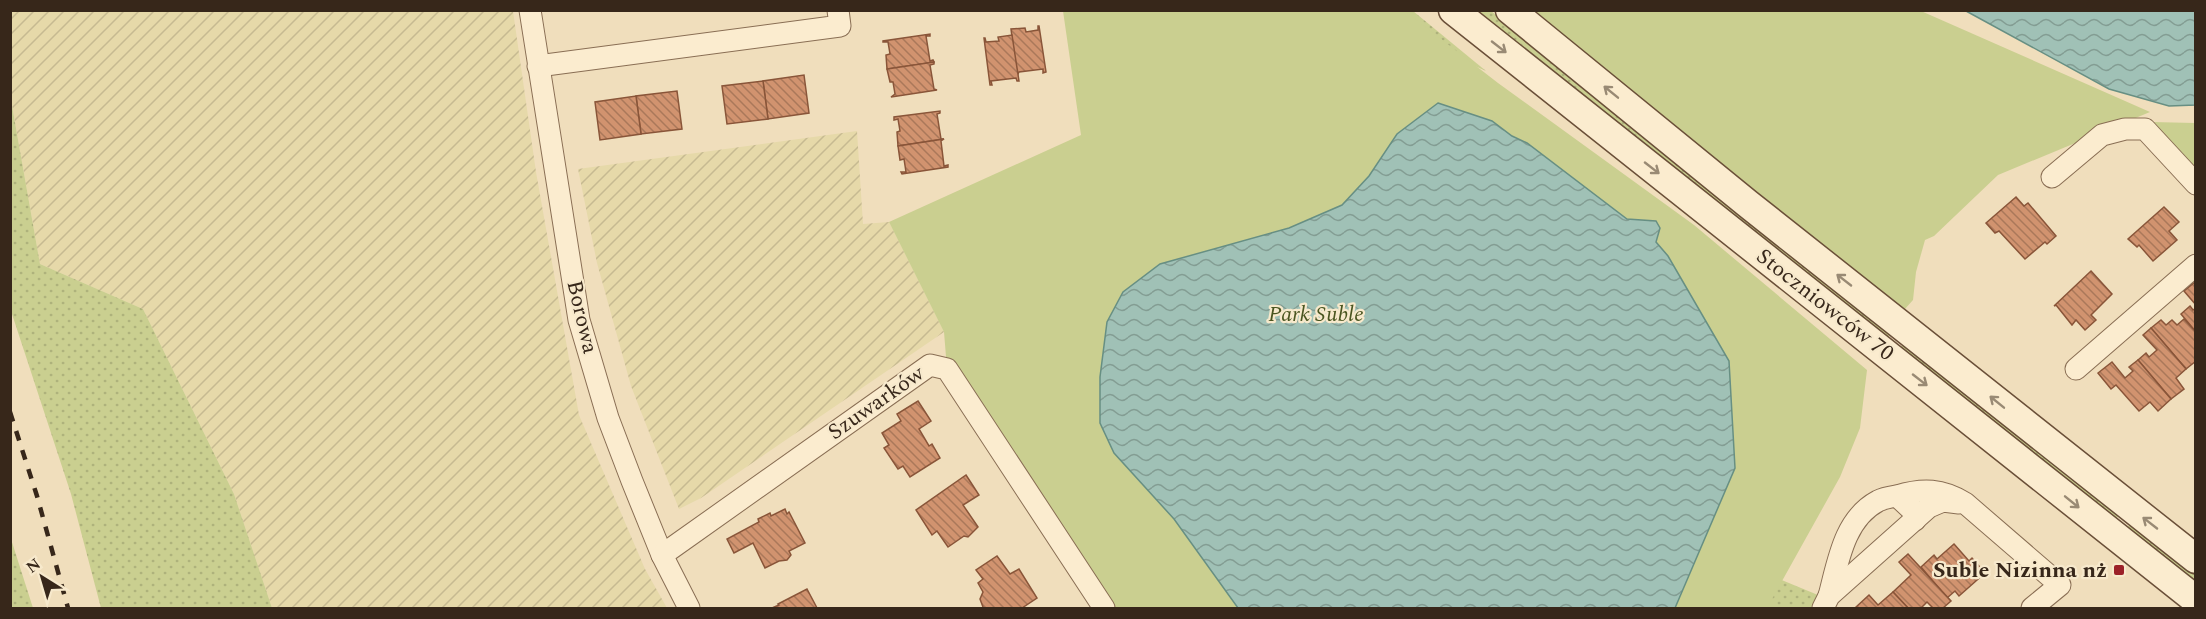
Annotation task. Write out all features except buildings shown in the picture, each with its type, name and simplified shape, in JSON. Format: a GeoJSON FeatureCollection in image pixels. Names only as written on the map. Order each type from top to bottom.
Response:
{"type":"FeatureCollection","features":[{"type":"Feature","properties":{"kind":"street","name":"Borowa"},"geometry":{"type":"LineString","coordinates":[[530,10],[579,320],[608,417],[662,555],[688,609]]}},
{"type":"Feature","properties":{"kind":"street"},"geometry":{"type":"LineString","coordinates":[[538,66],[840,26],[838,10]]}},
{"type":"Feature","properties":{"kind":"street","name":"Stoczniowców 70"},"geometry":{"type":"LineString","coordinates":[[1453,10],[2196,600]]}},
{"type":"Feature","properties":{"kind":"street","name":"Stoczniowców 70"},"geometry":{"type":"LineString","coordinates":[[1510,10],[1748,204],[2196,560]]}},
{"type":"Feature","properties":{"kind":"street"},"geometry":{"type":"LineString","coordinates":[[2052,177],[2102,135],[2125,129],[2145,129],[2196,184]]}},
{"type":"Feature","properties":{"kind":"street"},"geometry":{"type":"LineString","coordinates":[[2076,369],[2196,265]]}},
{"type":"Feature","properties":{"kind":"street","name":"Szuwarków"},"geometry":{"type":"LineString","coordinates":[[662,555],[930,365],[947,369],[1104,609]]}},
{"type":"Feature","properties":{"kind":"street"},"geometry":{"type":"LineString","coordinates":[[1826,602],[1842,546],[1860,514],[1878,501],[1915,491],[1933,490],[1965,503],[2060,585],[2032,609]]}},
{"type":"Feature","properties":{"kind":"street"},"geometry":{"type":"LineString","coordinates":[[1897,496],[1912,510],[1915,519]]}},
{"type":"Feature","properties":{"kind":"street"},"geometry":{"type":"LineString","coordinates":[[1826,602],[1929,507],[1943,501],[1965,503]]}},
{"type":"Feature","properties":{"kind":"shaded area"},"geometry":{"type":"Polygon","coordinates":[[[10,11],[513,11],[536,172],[579,415],[645,569],[667,608],[272,608],[234,494],[143,309],[40,264],[11,100],[10,11]]]}},
{"type":"Feature","properties":{"kind":"shaded area"},"geometry":{"type":"Polygon","coordinates":[[[857,131],[863,224],[889,222],[944,332],[701,498],[679,509],[631,386],[597,263],[578,169],[857,131]]]}},
{"type":"Feature","properties":{"kind":"green space","name":"Park Suble"},"geometry":{"type":"Polygon","coordinates":[[[1063,11],[1405,11],[1498,83],[1694,225],[1867,370],[1860,428],[1840,477],[1767,608],[1106,608],[947,369],[944,332],[889,222],[1081,135],[1063,11]]]}},
{"type":"Feature","properties":{"kind":"green space"},"geometry":{"type":"Polygon","coordinates":[[[1400,11],[1413,11],[1486,71],[1450,55],[1400,11]]]}},
{"type":"Feature","properties":{"kind":"green space"},"geometry":{"type":"Polygon","coordinates":[[[1475,11],[1491,11],[1891,333],[1887,338],[1475,11]]]}},
{"type":"Feature","properties":{"kind":"green space"},"geometry":{"type":"Polygon","coordinates":[[[1534,11],[1921,11],[2150,112],[1998,175],[1934,236],[1925,240],[1916,272],[1913,300],[1904,310],[1534,11]]]}},
{"type":"Feature","properties":{"kind":"green space"},"geometry":{"type":"Polygon","coordinates":[[[11,100],[40,264],[143,309],[234,494],[272,608],[101,608],[71,494],[11,311],[11,100]]]}},
{"type":"Feature","properties":{"kind":"green space"},"geometry":{"type":"Polygon","coordinates":[[[2152,122],[2195,123],[2195,171],[2152,122]]]}},
{"type":"Feature","properties":{"kind":"green space"},"geometry":{"type":"Polygon","coordinates":[[[1904,343],[2119,515],[2115,520],[1900,348],[1904,343]]]}},
{"type":"Feature","properties":{"kind":"green space"},"geometry":{"type":"Polygon","coordinates":[[[2131,523],[2195,575],[2195,584],[2126,529],[2131,523]]]}},
{"type":"Feature","properties":{"kind":"green space"},"geometry":{"type":"Polygon","coordinates":[[[11,539],[33,608],[11,608],[11,539]]]}},
{"type":"Feature","properties":{"kind":"green space"},"geometry":{"type":"Polygon","coordinates":[[[1701,547],[1818,595],[1811,608],[1675,608],[1701,547]]]}},
{"type":"Feature","properties":{"kind":"water"},"geometry":{"type":"Polygon","coordinates":[[[1966,11],[2195,11],[2195,105],[2169,106],[2109,89],[1966,11]]]}},
{"type":"Feature","properties":{"kind":"water"},"geometry":{"type":"Polygon","coordinates":[[[1438,103],[1492,121],[1512,136],[1527,143],[1627,219],[1656,221],[1660,228],[1656,242],[1668,256],[1729,361],[1735,468],[1675,608],[1238,608],[1174,519],[1114,453],[1100,423],[1100,377],[1107,322],[1123,292],[1160,264],[1289,228],[1342,205],[1369,176],[1397,134],[1438,103]]]}},
{"type":"Feature","properties":{"kind":"railway"},"geometry":{"type":"LineString","coordinates":[[10,412],[37,496],[68,608]]}},
{"type":"Feature","properties":{"kind":"place","name":"Suble Nizinna nż"},"geometry":{"type":"Point","coordinates":[2119,570]}}]}
